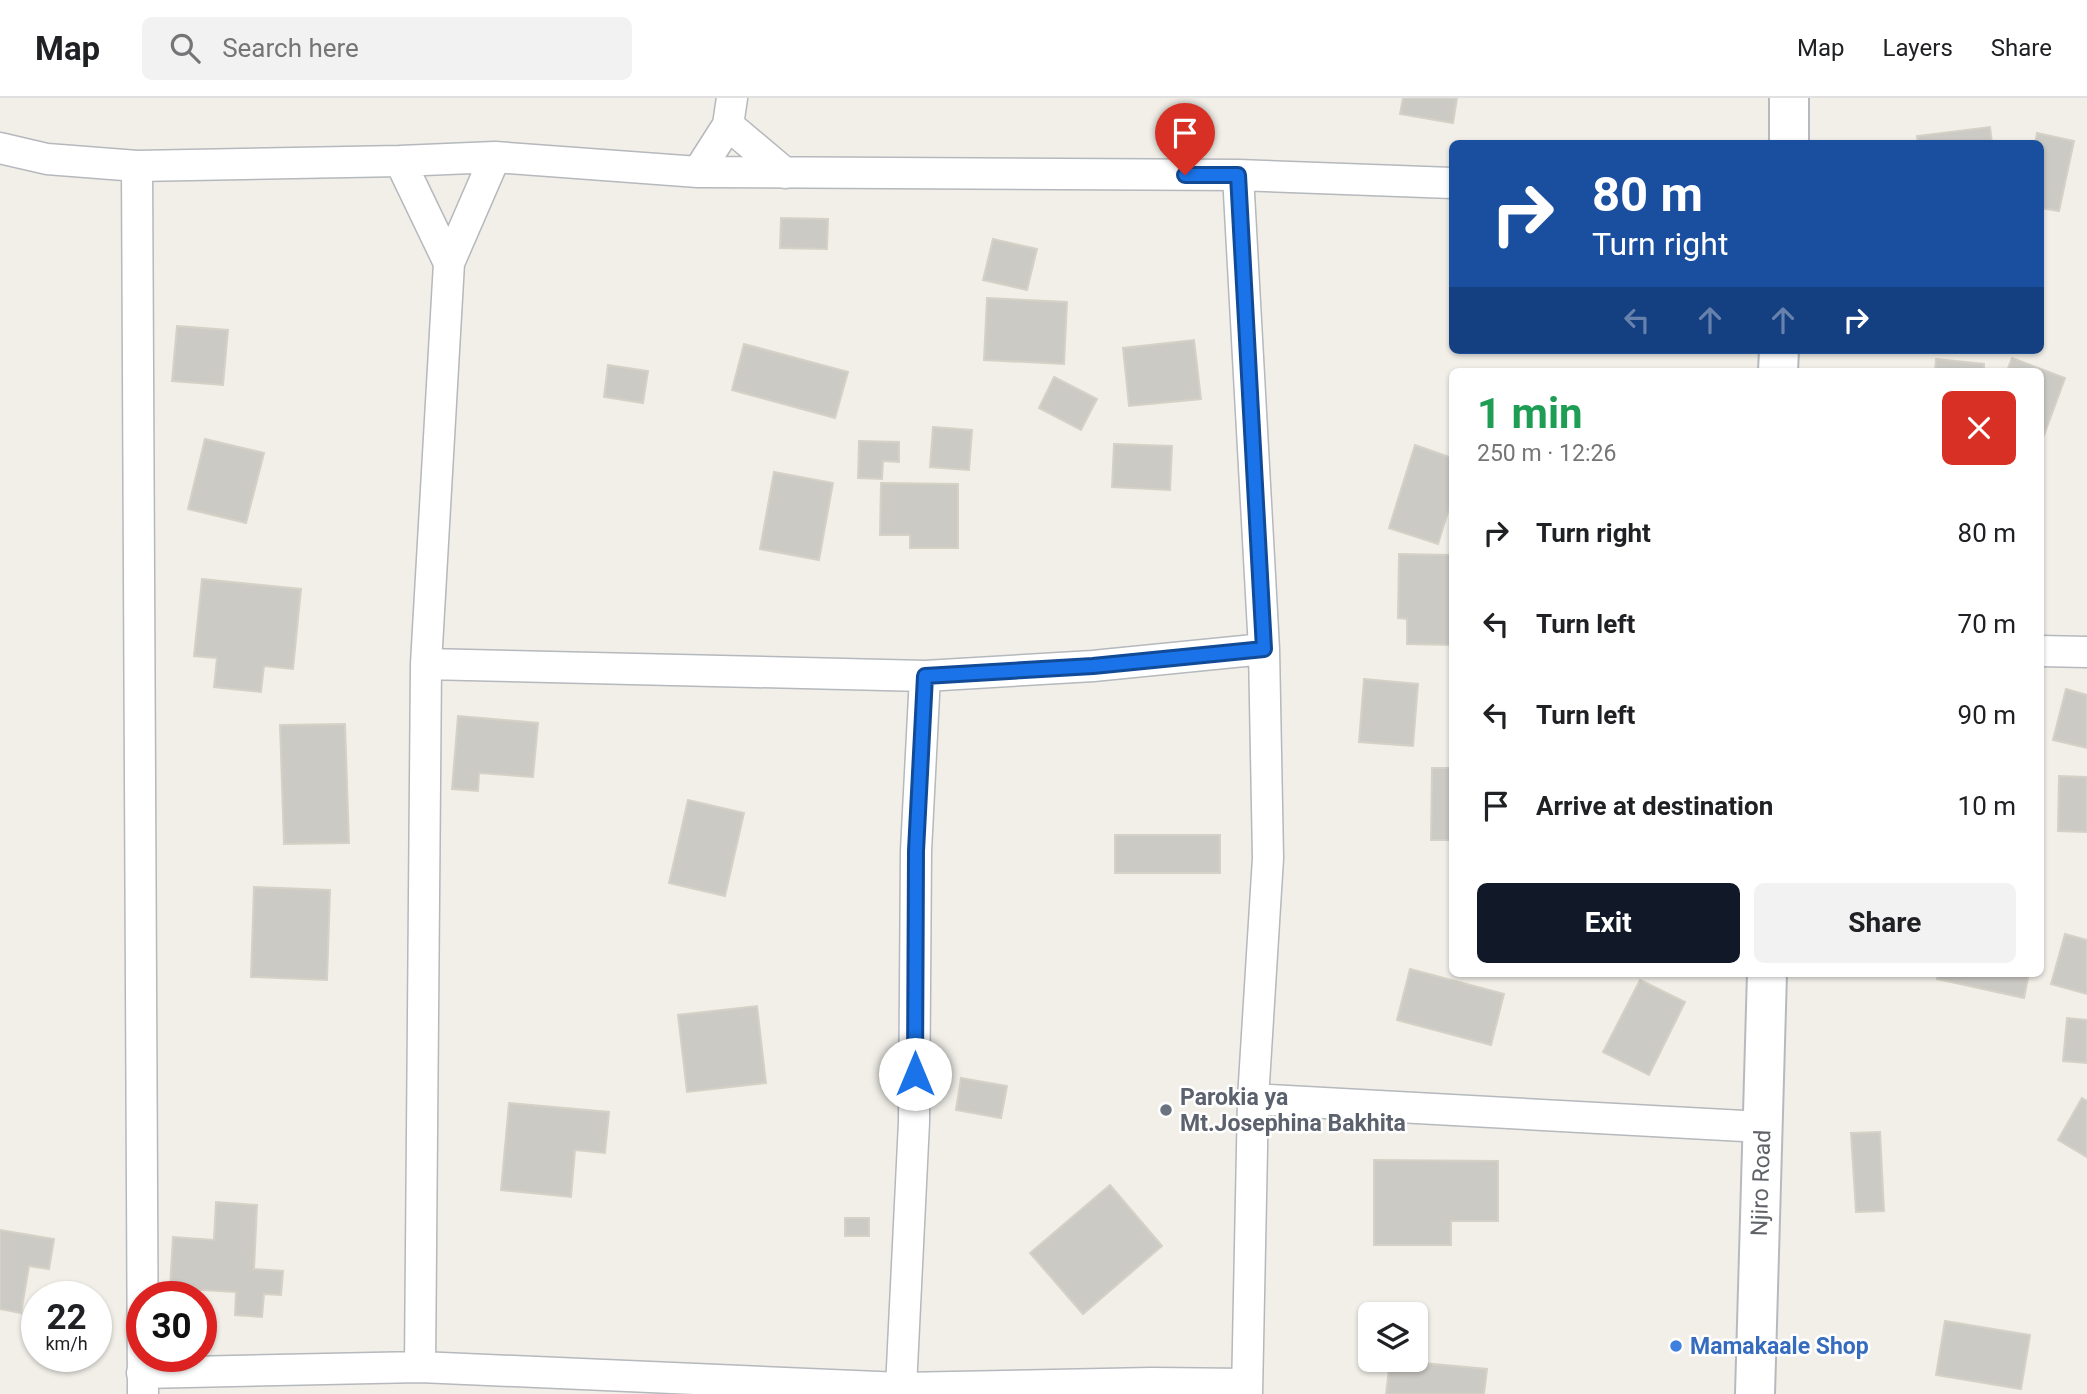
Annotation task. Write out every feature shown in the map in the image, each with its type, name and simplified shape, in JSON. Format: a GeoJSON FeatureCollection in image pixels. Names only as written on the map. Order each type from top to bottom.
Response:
{"type":"FeatureCollection","features":[{"type":"Feature","properties":{"kind":"street"},"geometry":{"type":"LineString","coordinates":[[1789,98],[1789,140]]}},
{"type":"Feature","properties":{"kind":"street"},"geometry":{"type":"LineString","coordinates":[[698,172],[730,111],[785,173]]}},
{"type":"Feature","properties":{"kind":"street"},"geometry":{"type":"LineString","coordinates":[[0,148],[47,159],[137,166],[400,162],[495,157],[698,172],[1238,175],[1449,183]]}},
{"type":"Feature","properties":{"kind":"street"},"geometry":{"type":"LineString","coordinates":[[420,1367],[426,664],[449,263],[495,157]]}},
{"type":"Feature","properties":{"kind":"street"},"geometry":{"type":"LineString","coordinates":[[400,162],[449,263]]}},
{"type":"Feature","properties":{"kind":"street"},"geometry":{"type":"LineString","coordinates":[[137,166],[142,1383],[420,1367],[901,1388],[1152,1383],[1247,1389],[1253,1099],[1268,858],[1264,649],[1238,175]]}},
{"type":"Feature","properties":{"kind":"street"},"geometry":{"type":"LineString","coordinates":[[426,664],[925,676],[1093,666],[1264,649]]}},
{"type":"Feature","properties":{"kind":"street"},"geometry":{"type":"LineString","coordinates":[[2044,651],[2087,652]]}},
{"type":"Feature","properties":{"kind":"street"},"geometry":{"type":"LineString","coordinates":[[901,1388],[914,1122],[916,851],[925,676]]}},
{"type":"Feature","properties":{"kind":"street","name":"Njiro Road"},"geometry":{"type":"LineString","coordinates":[[1755,1394],[1767,977]]}},
{"type":"Feature","properties":{"kind":"street"},"geometry":{"type":"LineString","coordinates":[[1253,1099],[1762,1127]]}},
{"type":"Feature","properties":{"kind":"building"},"geometry":{"type":"Polygon","coordinates":[[[1403,98],[1457,98],[1453,123],[1400,114],[1403,98]]]}},
{"type":"Feature","properties":{"kind":"building"},"geometry":{"type":"Polygon","coordinates":[[[1990,127],[1992,140],[1918,140],[1917,136],[1990,127]]]}},
{"type":"Feature","properties":{"kind":"building"},"geometry":{"type":"Polygon","coordinates":[[[2037,133],[2074,141],[2059,211],[2044,209],[2044,140],[2036,140],[2037,133]]]}},
{"type":"Feature","properties":{"kind":"building"},"geometry":{"type":"Polygon","coordinates":[[[781,218],[828,219],[827,249],[780,248],[781,218]]]}},
{"type":"Feature","properties":{"kind":"building"},"geometry":{"type":"Polygon","coordinates":[[[993,239],[1037,249],[1027,290],[983,280],[993,239]]]}},
{"type":"Feature","properties":{"kind":"building"},"geometry":{"type":"Polygon","coordinates":[[[987,298],[1067,302],[1064,364],[984,360],[987,298]]]}},
{"type":"Feature","properties":{"kind":"building"},"geometry":{"type":"Polygon","coordinates":[[[177,326],[228,330],[223,385],[172,381],[177,326]]]}},
{"type":"Feature","properties":{"kind":"building"},"geometry":{"type":"Polygon","coordinates":[[[1194,340],[1201,399],[1129,406],[1123,348],[1194,340]]]}},
{"type":"Feature","properties":{"kind":"building"},"geometry":{"type":"Polygon","coordinates":[[[744,344],[848,372],[835,418],[732,390],[744,344]]]}},
{"type":"Feature","properties":{"kind":"building"},"geometry":{"type":"Polygon","coordinates":[[[2012,358],[2038,368],[2008,368],[2012,358]]]}},
{"type":"Feature","properties":{"kind":"building"},"geometry":{"type":"Polygon","coordinates":[[[1936,359],[1984,364],[1984,368],[1935,368],[1936,359]]]}},
{"type":"Feature","properties":{"kind":"building"},"geometry":{"type":"Polygon","coordinates":[[[608,365],[648,371],[643,403],[604,397],[608,365]]]}},
{"type":"Feature","properties":{"kind":"building"},"geometry":{"type":"Polygon","coordinates":[[[2044,370],[2065,378],[2044,435],[2044,370]]]}},
{"type":"Feature","properties":{"kind":"building"},"geometry":{"type":"Polygon","coordinates":[[[1054,377],[1097,399],[1081,430],[1039,408],[1054,377]]]}},
{"type":"Feature","properties":{"kind":"building"},"geometry":{"type":"Polygon","coordinates":[[[933,427],[972,430],[969,470],[930,467],[933,427]]]}},
{"type":"Feature","properties":{"kind":"building"},"geometry":{"type":"Polygon","coordinates":[[[205,439],[264,453],[246,523],[188,509],[205,439]]]}},
{"type":"Feature","properties":{"kind":"building"},"geometry":{"type":"Polygon","coordinates":[[[859,441],[899,442],[899,462],[883,461],[882,479],[858,478],[859,441]]]}},
{"type":"Feature","properties":{"kind":"building"},"geometry":{"type":"Polygon","coordinates":[[[1114,444],[1172,446],[1170,490],[1112,487],[1114,444]]]}},
{"type":"Feature","properties":{"kind":"building"},"geometry":{"type":"Polygon","coordinates":[[[1415,445],[1449,457],[1449,509],[1438,544],[1389,528],[1415,445]]]}},
{"type":"Feature","properties":{"kind":"building"},"geometry":{"type":"Polygon","coordinates":[[[774,472],[833,483],[819,560],[760,549],[774,472]]]}},
{"type":"Feature","properties":{"kind":"building"},"geometry":{"type":"Polygon","coordinates":[[[881,483],[958,484],[958,548],[910,548],[910,535],[880,535],[881,483]]]}},
{"type":"Feature","properties":{"kind":"building"},"geometry":{"type":"Polygon","coordinates":[[[1399,554],[1449,555],[1449,645],[1407,644],[1407,619],[1398,618],[1399,554]]]}},
{"type":"Feature","properties":{"kind":"building"},"geometry":{"type":"Polygon","coordinates":[[[202,579],[301,589],[293,669],[264,666],[261,692],[214,687],[217,658],[194,656],[202,579]]]}},
{"type":"Feature","properties":{"kind":"building"},"geometry":{"type":"Polygon","coordinates":[[[1364,679],[1418,684],[1413,746],[1359,742],[1364,679]]]}},
{"type":"Feature","properties":{"kind":"building"},"geometry":{"type":"Polygon","coordinates":[[[2066,689],[2087,695],[2087,748],[2053,740],[2066,689]]]}},
{"type":"Feature","properties":{"kind":"building"},"geometry":{"type":"Polygon","coordinates":[[[458,716],[538,723],[533,777],[479,773],[478,791],[452,789],[458,716]]]}},
{"type":"Feature","properties":{"kind":"building"},"geometry":{"type":"Polygon","coordinates":[[[345,724],[349,843],[284,844],[280,725],[345,724]]]}},
{"type":"Feature","properties":{"kind":"building"},"geometry":{"type":"Polygon","coordinates":[[[1432,768],[1449,768],[1449,840],[1431,840],[1432,768]]]}},
{"type":"Feature","properties":{"kind":"building"},"geometry":{"type":"Polygon","coordinates":[[[2059,776],[2087,777],[2087,832],[2058,831],[2059,776]]]}},
{"type":"Feature","properties":{"kind":"building"},"geometry":{"type":"Polygon","coordinates":[[[688,800],[744,813],[725,896],[669,883],[688,800]]]}},
{"type":"Feature","properties":{"kind":"building"},"geometry":{"type":"Polygon","coordinates":[[[1115,835],[1220,835],[1220,873],[1115,873],[1115,835]]]}},
{"type":"Feature","properties":{"kind":"building"},"geometry":{"type":"Polygon","coordinates":[[[254,887],[330,890],[327,980],[251,977],[254,887]]]}},
{"type":"Feature","properties":{"kind":"building"},"geometry":{"type":"Polygon","coordinates":[[[2065,934],[2087,940],[2087,994],[2051,984],[2065,934]]]}},
{"type":"Feature","properties":{"kind":"building"},"geometry":{"type":"Polygon","coordinates":[[[1410,969],[1504,994],[1491,1045],[1397,1020],[1410,969]]]}},
{"type":"Feature","properties":{"kind":"building"},"geometry":{"type":"Polygon","coordinates":[[[1937,977],[2028,977],[2024,998],[1937,977]]]}},
{"type":"Feature","properties":{"kind":"building"},"geometry":{"type":"Polygon","coordinates":[[[1640,980],[1685,1002],[1649,1075],[1603,1052],[1640,980]]]}},
{"type":"Feature","properties":{"kind":"building"},"geometry":{"type":"Polygon","coordinates":[[[757,1006],[766,1083],[687,1092],[678,1015],[757,1006]]]}},
{"type":"Feature","properties":{"kind":"building"},"geometry":{"type":"Polygon","coordinates":[[[2067,1018],[2087,1020],[2087,1063],[2063,1061],[2067,1018]]]}},
{"type":"Feature","properties":{"kind":"building"},"geometry":{"type":"Polygon","coordinates":[[[961,1078],[1007,1086],[1001,1118],[956,1110],[961,1078]]]}},
{"type":"Feature","properties":{"kind":"building"},"geometry":{"type":"Polygon","coordinates":[[[2082,1098],[2087,1101],[2087,1157],[2058,1140],[2082,1098]]]}},
{"type":"Feature","properties":{"kind":"building"},"geometry":{"type":"Polygon","coordinates":[[[509,1103],[609,1112],[605,1153],[575,1150],[571,1197],[501,1190],[509,1103]]]}},
{"type":"Feature","properties":{"kind":"building"},"geometry":{"type":"Polygon","coordinates":[[[1880,1132],[1884,1211],[1856,1212],[1851,1133],[1880,1132]]]}},
{"type":"Feature","properties":{"kind":"building"},"geometry":{"type":"Polygon","coordinates":[[[1374,1160],[1498,1161],[1498,1221],[1451,1221],[1451,1245],[1374,1245],[1374,1160]]]}},
{"type":"Feature","properties":{"kind":"building"},"geometry":{"type":"Polygon","coordinates":[[[1110,1185],[1162,1246],[1083,1314],[1030,1253],[1110,1185]]]}},
{"type":"Feature","properties":{"kind":"building"},"geometry":{"type":"Polygon","coordinates":[[[216,1202],[257,1205],[254,1269],[283,1271],[281,1295],[264,1294],[262,1317],[235,1315],[236,1292],[217,1291],[217,1281],[170,1281],[173,1237],[214,1240],[216,1202]]]}},
{"type":"Feature","properties":{"kind":"building"},"geometry":{"type":"Polygon","coordinates":[[[845,1218],[869,1218],[869,1236],[845,1236],[845,1218]]]}},
{"type":"Feature","properties":{"kind":"building"},"geometry":{"type":"Polygon","coordinates":[[[0,1230],[54,1239],[49,1269],[29,1266],[26,1281],[21,1281],[21,1313],[0,1309],[0,1230]]]}},
{"type":"Feature","properties":{"kind":"building"},"geometry":{"type":"Polygon","coordinates":[[[1945,1321],[2030,1335],[2021,1389],[1936,1375],[1945,1321]]]}},
{"type":"Feature","properties":{"kind":"building"},"geometry":{"type":"Polygon","coordinates":[[[1428,1364],[1487,1369],[1484,1394],[1386,1394],[1389,1372],[1428,1372],[1428,1364]]]}},
{"type":"Feature","properties":{"kind":"place","name":"Parokia ya Mt.Josephina Bakhita"},"geometry":{"type":"Point","coordinates":[1166,1110]}},
{"type":"Feature","properties":{"kind":"place","name":"Mamakaale Shop"},"geometry":{"type":"Point","coordinates":[1676,1346]}},
{"type":"Feature","properties":{"kind":"route"},"geometry":{"type":"LineString","coordinates":[[915,1074],[916,851],[925,676],[1093,666],[1264,649],[1238,175],[1185,175]]}}]}
